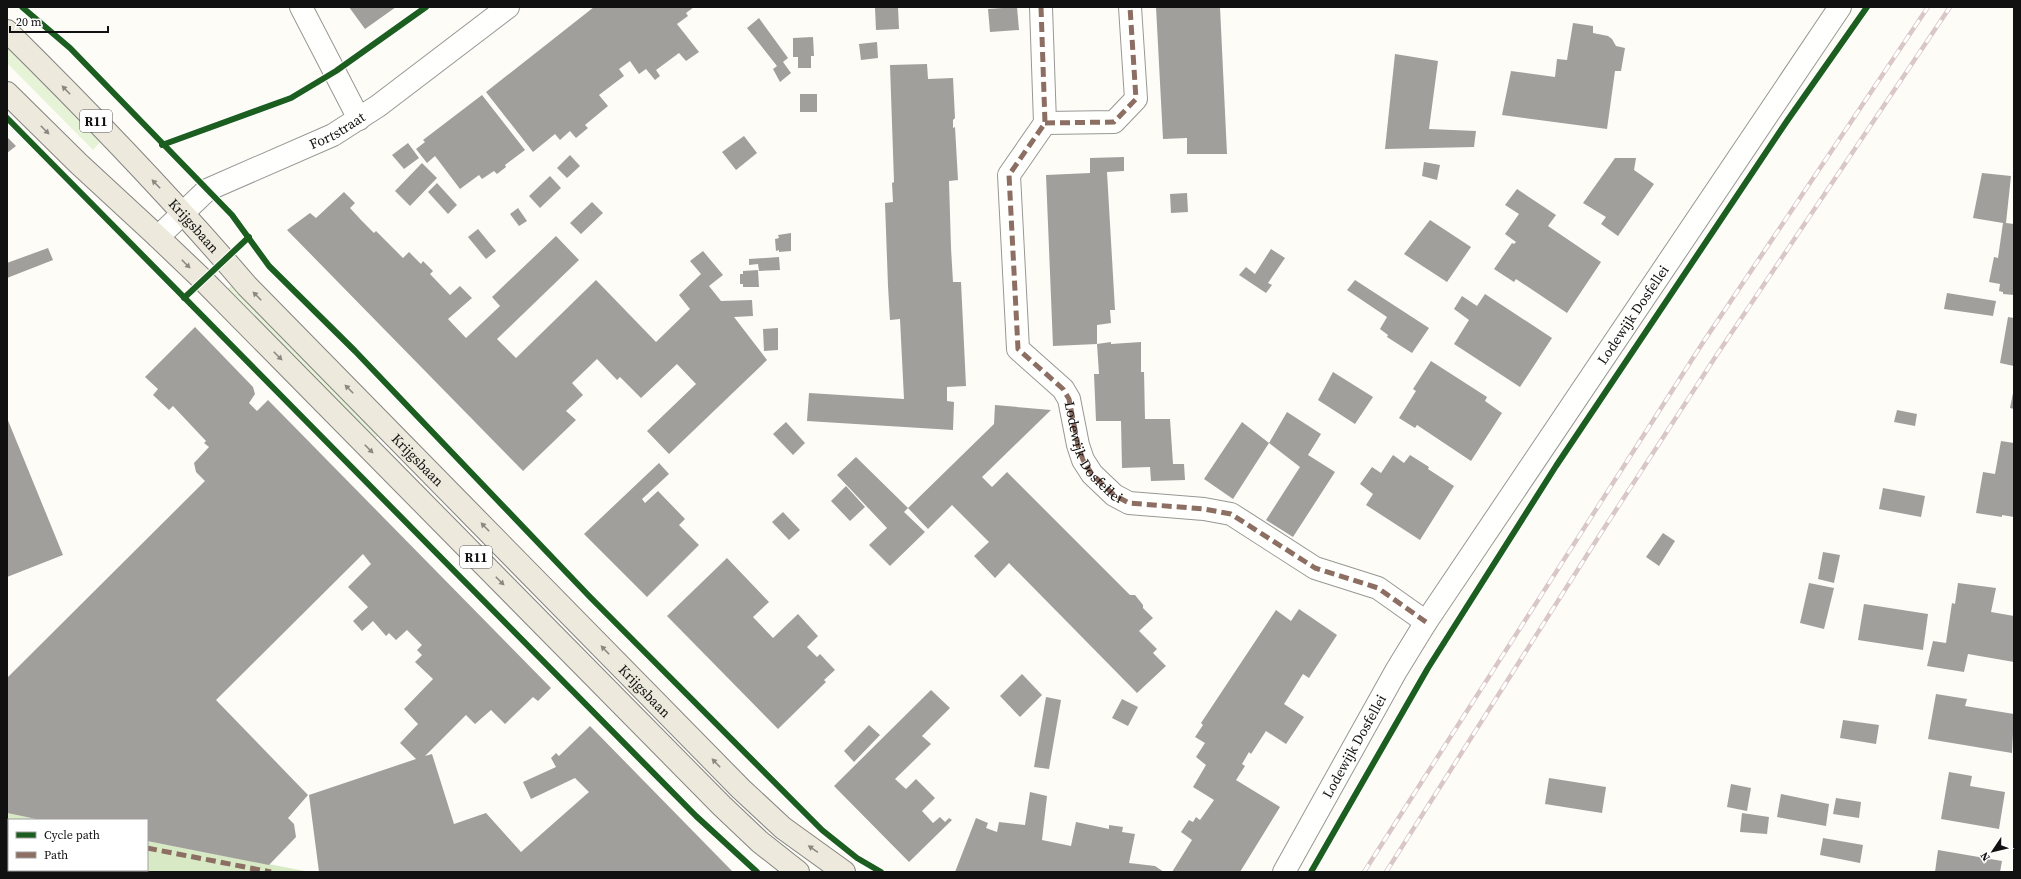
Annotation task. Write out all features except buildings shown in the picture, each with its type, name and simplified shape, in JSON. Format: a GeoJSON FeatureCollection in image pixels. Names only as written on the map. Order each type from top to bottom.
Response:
{"type":"FeatureCollection","features":[{"type":"Feature","properties":{"kind":"main road","name":"Krijgsbaan"},"geometry":{"type":"LineString","coordinates":[[7,31],[54,77],[183,212],[247,286],[741,789],[783,828],[844,872]]}},
{"type":"Feature","properties":{"kind":"main road","name":"Krijgsbaan"},"geometry":{"type":"LineString","coordinates":[[7,93],[79,164],[158,237],[722,806],[760,842],[798,872]]}},
{"type":"Feature","properties":{"kind":"street"},"geometry":{"type":"LineString","coordinates":[[301,7],[359,119]]}},
{"type":"Feature","properties":{"kind":"street","name":"Fortstraat"},"geometry":{"type":"LineString","coordinates":[[158,237],[207,190],[333,135],[378,106],[508,7]]}},
{"type":"Feature","properties":{"kind":"street"},"geometry":{"type":"LineString","coordinates":[[1041,7],[1046,123],[1114,122],[1136,99],[1130,7]]}},
{"type":"Feature","properties":{"kind":"street","name":"Lodewijk Dosfellei"},"geometry":{"type":"LineString","coordinates":[[1284,872],[1396,671],[1426,622],[1840,7]]}},
{"type":"Feature","properties":{"kind":"street","name":"Lodewijk Dosfellei"},"geometry":{"type":"LineString","coordinates":[[1046,123],[1010,175],[1018,349],[1063,389],[1069,399],[1078,445],[1083,460],[1092,474],[1114,495],[1129,503],[1204,509],[1231,514],[1315,568],[1378,588],[1426,622]]}},
{"type":"Feature","properties":{"kind":"green space"},"geometry":{"type":"Polygon","coordinates":[[[7,47],[101,141],[93,150],[7,63],[7,47]]]}},
{"type":"Feature","properties":{"kind":"green space"},"geometry":{"type":"Polygon","coordinates":[[[232,285],[380,434],[373,441],[225,291],[232,285]]]}},
{"type":"Feature","properties":{"kind":"green space"},"geometry":{"type":"Polygon","coordinates":[[[7,813],[36,819],[8,819],[8,871],[148,871],[148,841],[310,872],[7,872],[7,813]]]}},
{"type":"Feature","properties":{"kind":"railway"},"geometry":{"type":"LineString","coordinates":[[1364,872],[1702,344],[1928,7]]}},
{"type":"Feature","properties":{"kind":"railway"},"geometry":{"type":"LineString","coordinates":[[1386,872],[1601,533],[1716,356],[1950,7]]}},
{"type":"Feature","properties":{"kind":"marked path"},"geometry":{"type":"LineString","coordinates":[[1041,7],[1045,123],[1009,175],[1018,349],[1063,389],[1069,399],[1078,445],[1083,460],[1092,474],[1114,495],[1129,503],[1204,509],[1231,514],[1315,568],[1378,588],[1426,622]]}},
{"type":"Feature","properties":{"kind":"marked path"},"geometry":{"type":"LineString","coordinates":[[1045,123],[1114,122],[1136,99],[1130,7]]}},
{"type":"Feature","properties":{"kind":"marked path"},"geometry":{"type":"LineString","coordinates":[[148,848],[271,872]]}},
{"type":"Feature","properties":{"kind":"cycle path"},"geometry":{"type":"LineString","coordinates":[[22,7],[70,48],[232,215],[269,266],[355,351],[590,597],[822,830],[857,858],[881,872]]}},
{"type":"Feature","properties":{"kind":"cycle path"},"geometry":{"type":"LineString","coordinates":[[162,145],[291,98],[336,71],[426,7]]}},
{"type":"Feature","properties":{"kind":"cycle path"},"geometry":{"type":"LineString","coordinates":[[1311,872],[1428,668],[1556,466],[1787,121],[1867,7]]}},
{"type":"Feature","properties":{"kind":"cycle path"},"geometry":{"type":"LineString","coordinates":[[7,118],[696,816],[757,872]]}},
{"type":"Feature","properties":{"kind":"cycle path"},"geometry":{"type":"LineString","coordinates":[[184,298],[249,237]]}}]}
